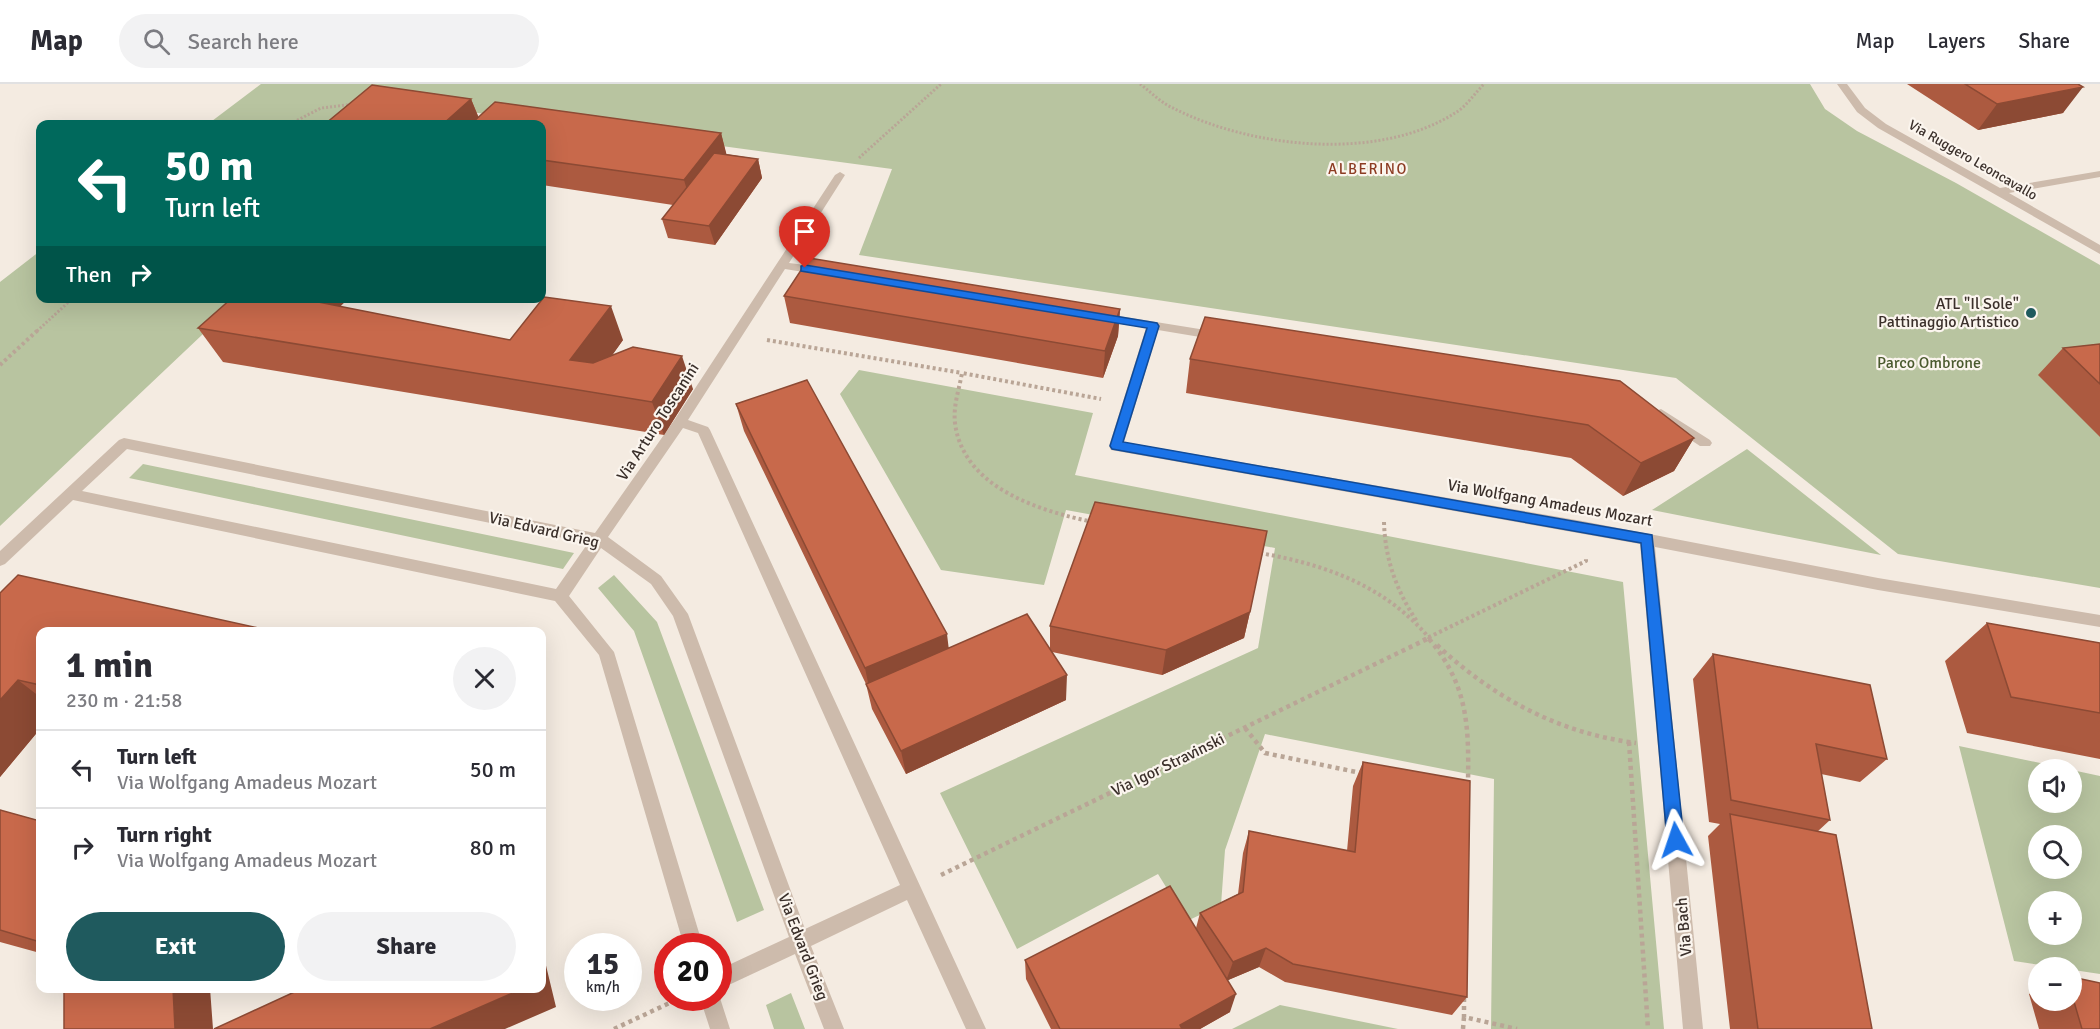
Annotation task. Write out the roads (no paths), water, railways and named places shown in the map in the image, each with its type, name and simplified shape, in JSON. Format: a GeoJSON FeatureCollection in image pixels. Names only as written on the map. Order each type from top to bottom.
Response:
{"type":"FeatureCollection","features":[{"type":"Feature","properties":{"kind":"street","name":"Via Ruggero Leoncavallo"},"geometry":{"type":"LineString","coordinates":[[1842,84],[1861,110],[1882,126],[2100,250]]}},
{"type":"Feature","properties":{"kind":"street"},"geometry":{"type":"LineString","coordinates":[[1998,192],[2100,174]]}},
{"type":"Feature","properties":{"kind":"street","name":"Via Arturo Toscanini"},"geometry":{"type":"LineString","coordinates":[[560,596],[601,540],[680,422],[840,175]]}},
{"type":"Feature","properties":{"kind":"street"},"geometry":{"type":"LineString","coordinates":[[781,265],[839,274]]}},
{"type":"Feature","properties":{"kind":"street"},"geometry":{"type":"LineString","coordinates":[[1083,314],[1234,339]]}},
{"type":"Feature","properties":{"kind":"street","name":"Via Wolfgang Amadeus Mozart"},"geometry":{"type":"LineString","coordinates":[[1153,326],[1116,446],[1647,539],[1878,584],[2100,621]]}},
{"type":"Feature","properties":{"kind":"street"},"geometry":{"type":"LineString","coordinates":[[1651,408],[1706,443]]}},
{"type":"Feature","properties":{"kind":"street"},"geometry":{"type":"LineString","coordinates":[[680,422],[703,430],[798,632],[911,889],[976,1029]]}},
{"type":"Feature","properties":{"kind":"street","name":"Via Edvard Grieg"},"geometry":{"type":"LineString","coordinates":[[70,494],[124,443],[601,540],[656,580],[680,614],[834,1029]]}},
{"type":"Feature","properties":{"kind":"street"},"geometry":{"type":"LineString","coordinates":[[0,560],[70,494],[560,596],[606,652],[690,933]]}},
{"type":"Feature","properties":{"kind":"street","name":"Via Bach"},"geometry":{"type":"LineString","coordinates":[[1647,539],[1694,1029]]}},
{"type":"Feature","properties":{"kind":"street"},"geometry":{"type":"LineString","coordinates":[[732,974],[911,889]]}},
{"type":"Feature","properties":{"kind":"street"},"geometry":{"type":"LineString","coordinates":[[714,1011],[720,1029]]}},
{"type":"Feature","properties":{"kind":"place","name":"ATL \"Il Sole\" Pattinaggio Artistico"},"geometry":{"type":"Point","coordinates":[2031,313]}},
{"type":"Feature","properties":{"kind":"district","name":"ALBERINO"},"geometry":{"type":"Point","coordinates":[1368,169]}},
{"type":"Feature","properties":{"kind":"park label","name":"Parco Ombrone"},"geometry":{"type":"Point","coordinates":[1929,363]}}]}
